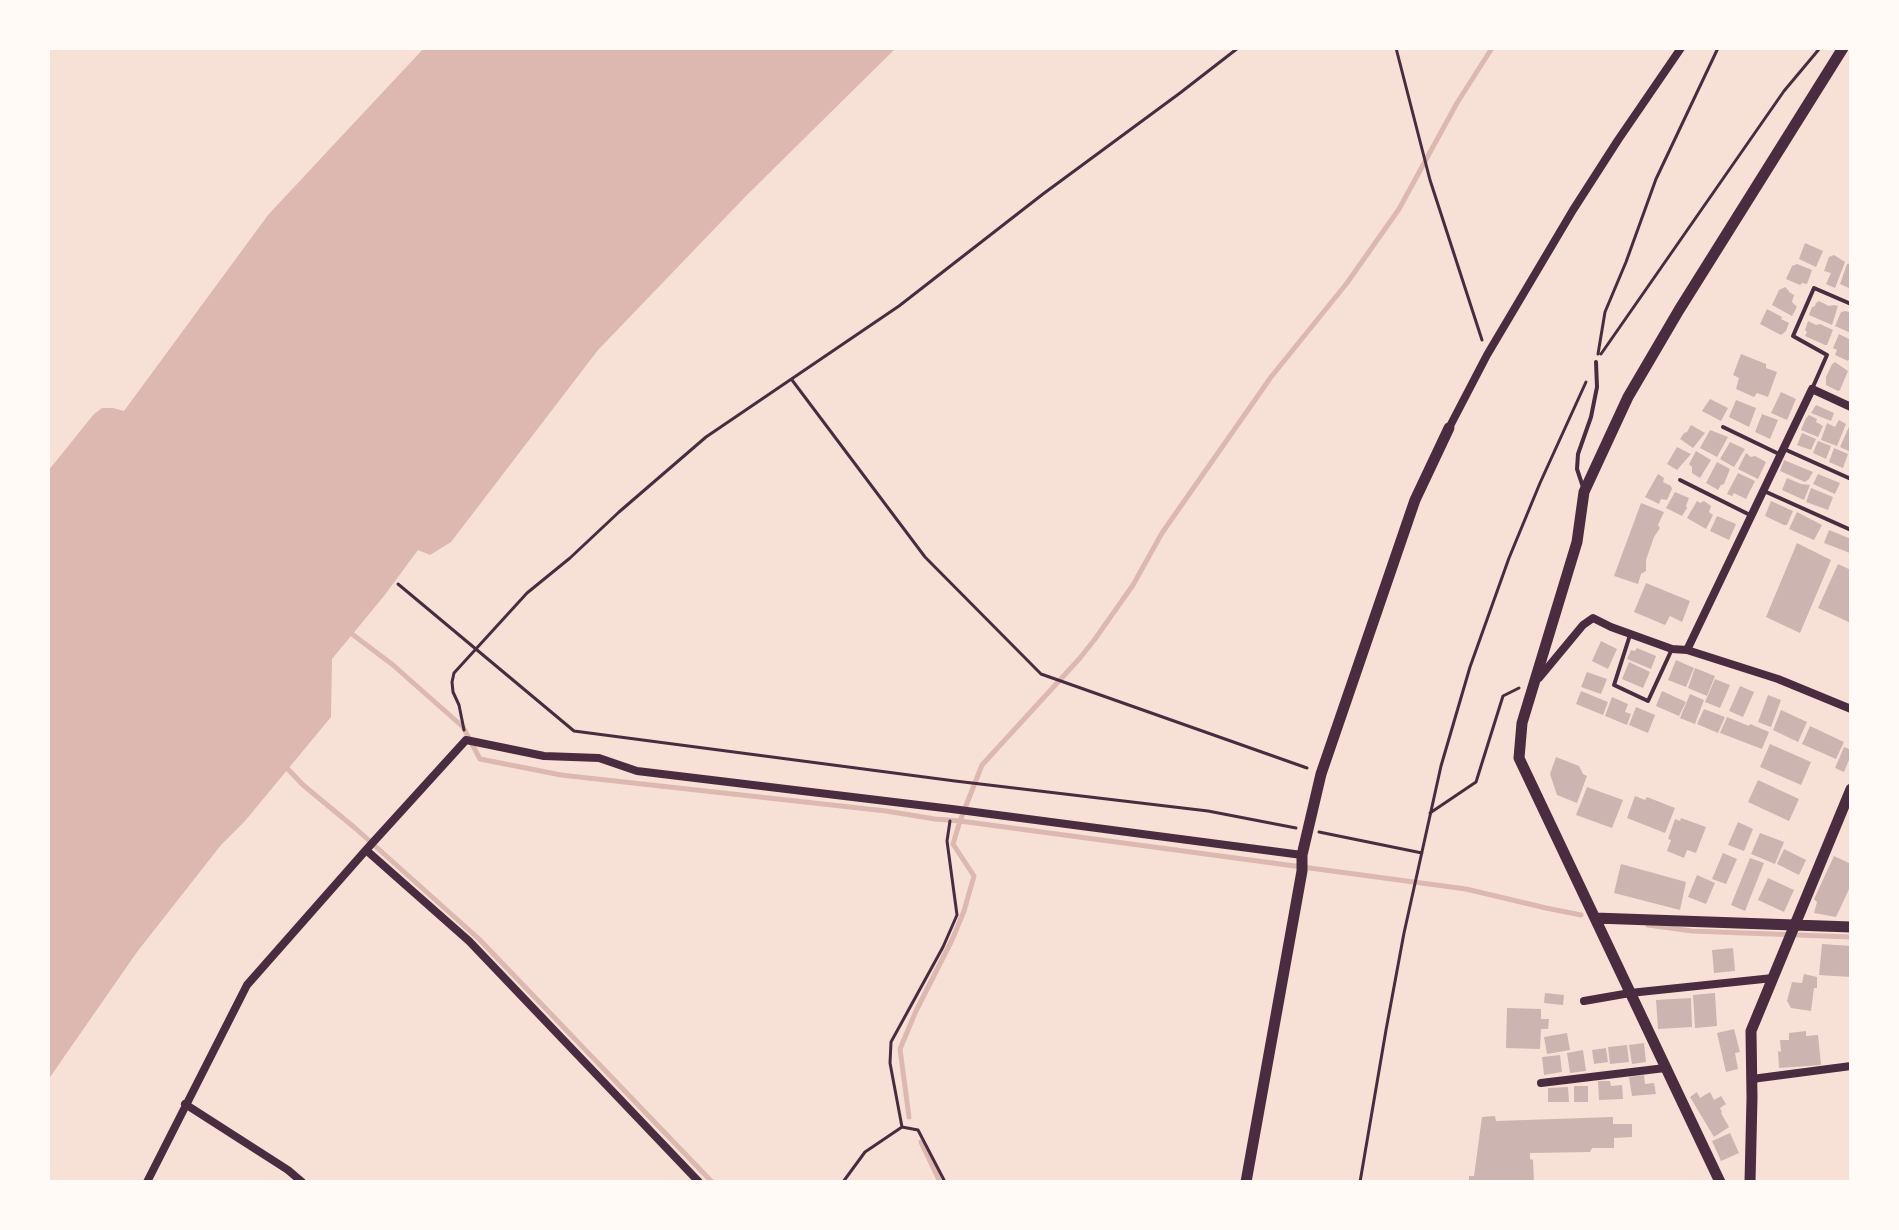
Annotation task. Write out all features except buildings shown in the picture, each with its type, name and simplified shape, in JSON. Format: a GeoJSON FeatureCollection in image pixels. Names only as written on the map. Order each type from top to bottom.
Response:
{"type":"FeatureCollection","features":[{"type":"Feature","properties":{"kind":"street"},"geometry":{"type":"LineString","coordinates":[[1246,1182],[1302,871],[1302,856],[1321,774],[1415,500],[1487,355],[1588,186],[1681,48]]}},
{"type":"Feature","properties":{"kind":"street"},"geometry":{"type":"LineString","coordinates":[[1720,1182],[1519,758],[1522,723],[1577,542],[1584,492],[1628,397],[1843,48]]}},
{"type":"Feature","properties":{"kind":"street"},"geometry":{"type":"LineString","coordinates":[[1687,650],[1812,389],[1851,407]]}},
{"type":"Feature","properties":{"kind":"street"},"geometry":{"type":"LineString","coordinates":[[1536,681],[1583,625],[1593,618],[1672,649],[1687,650],[1778,679],[1851,709]]}},
{"type":"Feature","properties":{"kind":"street"},"geometry":{"type":"LineString","coordinates":[[147,1182],[247,985],[466,740],[544,756],[599,758],[637,771],[954,809],[1302,856]]}},
{"type":"Feature","properties":{"kind":"street"},"geometry":{"type":"LineString","coordinates":[[1750,1182],[1751,1031],[1851,789]]}},
{"type":"Feature","properties":{"kind":"street"},"geometry":{"type":"LineString","coordinates":[[366,849],[469,941],[699,1182]]}},
{"type":"Feature","properties":{"kind":"street"},"geometry":{"type":"LineString","coordinates":[[1595,918],[1851,927]]}},
{"type":"Feature","properties":{"kind":"street"},"geometry":{"type":"LineString","coordinates":[[1584,1001],[1773,978]]}},
{"type":"Feature","properties":{"kind":"street"},"geometry":{"type":"LineString","coordinates":[[1752,1079],[1851,1066]]}},
{"type":"Feature","properties":{"kind":"street"},"geometry":{"type":"LineString","coordinates":[[1541,1083],[1665,1068]]}},
{"type":"Feature","properties":{"kind":"street"},"geometry":{"type":"LineString","coordinates":[[185,1104],[302,1182]]}},
{"type":"Feature","properties":{"kind":"lane"},"geometry":{"type":"LineString","coordinates":[[1812,389],[1827,355],[1793,336],[1814,288],[1851,304]]}},
{"type":"Feature","properties":{"kind":"lane"},"geometry":{"type":"LineString","coordinates":[[1584,492],[1577,469],[1578,454],[1591,417],[1597,387],[1596,362]]}},
{"type":"Feature","properties":{"kind":"lane"},"geometry":{"type":"LineString","coordinates":[[1723,427],[1851,479]]}},
{"type":"Feature","properties":{"kind":"lane"},"geometry":{"type":"LineString","coordinates":[[1680,480],[1750,515]]}},
{"type":"Feature","properties":{"kind":"lane"},"geometry":{"type":"LineString","coordinates":[[1762,490],[1851,530]]}},
{"type":"Feature","properties":{"kind":"lane"},"geometry":{"type":"LineString","coordinates":[[1630,633],[1614,685],[1648,701],[1672,649]]}},
{"type":"Feature","properties":{"kind":"path"},"geometry":{"type":"LineString","coordinates":[[466,740],[461,712],[453,692],[454,673],[527,593],[706,437],[899,306],[1238,48]]}},
{"type":"Feature","properties":{"kind":"path"},"geometry":{"type":"LineString","coordinates":[[1396,48],[1429,176],[1487,355]]}},
{"type":"Feature","properties":{"kind":"path"},"geometry":{"type":"LineString","coordinates":[[1596,362],[1605,312],[1656,179],[1718,48]]}},
{"type":"Feature","properties":{"kind":"path"},"geometry":{"type":"LineString","coordinates":[[1360,1182],[1386,1030],[1441,766],[1470,667],[1509,558],[1596,362],[1784,91],[1820,48]]}},
{"type":"Feature","properties":{"kind":"path"},"geometry":{"type":"LineString","coordinates":[[792,380],[925,557],[1041,674],[1321,774]]}},
{"type":"Feature","properties":{"kind":"path"},"geometry":{"type":"LineString","coordinates":[[398,584],[574,731],[1208,811],[1302,829]]}},
{"type":"Feature","properties":{"kind":"path"},"geometry":{"type":"LineString","coordinates":[[1430,813],[1476,782],[1503,696],[1536,681]]}},
{"type":"Feature","properties":{"kind":"path"},"geometry":{"type":"LineString","coordinates":[[902,1127],[890,1063],[891,1042],[957,915],[948,832]]}},
{"type":"Feature","properties":{"kind":"path"},"geometry":{"type":"LineString","coordinates":[[1318,832],[1422,853]]}},
{"type":"Feature","properties":{"kind":"path"},"geometry":{"type":"LineString","coordinates":[[843,1182],[865,1152],[902,1127],[918,1130],[945,1182]]}},
{"type":"Feature","properties":{"kind":"shaded area"},"geometry":{"type":"Polygon","coordinates":[[[424,48],[896,48],[747,195],[598,350],[451,542],[430,555],[418,550],[332,659],[331,717],[245,821],[221,845],[137,952],[48,1080],[48,471],[94,414],[102,408],[124,411],[268,215],[424,48]]]}},
{"type":"Feature","properties":{"kind":"waterway"},"geometry":{"type":"LineString","coordinates":[[909,1117],[900,1049],[964,911],[974,876],[953,844],[982,765],[1095,639],[1133,585],[1162,533],[1271,377],[1347,283],[1399,209],[1457,103],[1492,48]]}},
{"type":"Feature","properties":{"kind":"waterway"},"geometry":{"type":"LineString","coordinates":[[348,631],[393,665],[463,727],[480,759],[561,775],[886,811],[1466,889],[1581,915]]}},
{"type":"Feature","properties":{"kind":"waterway"},"geometry":{"type":"LineString","coordinates":[[284,765],[479,939],[712,1182]]}},
{"type":"Feature","properties":{"kind":"waterway"},"geometry":{"type":"LineString","coordinates":[[1648,925],[1692,931],[1851,937]]}},
{"type":"Feature","properties":{"kind":"waterway"},"geometry":{"type":"LineString","coordinates":[[921,1142],[940,1182]]}}]}
